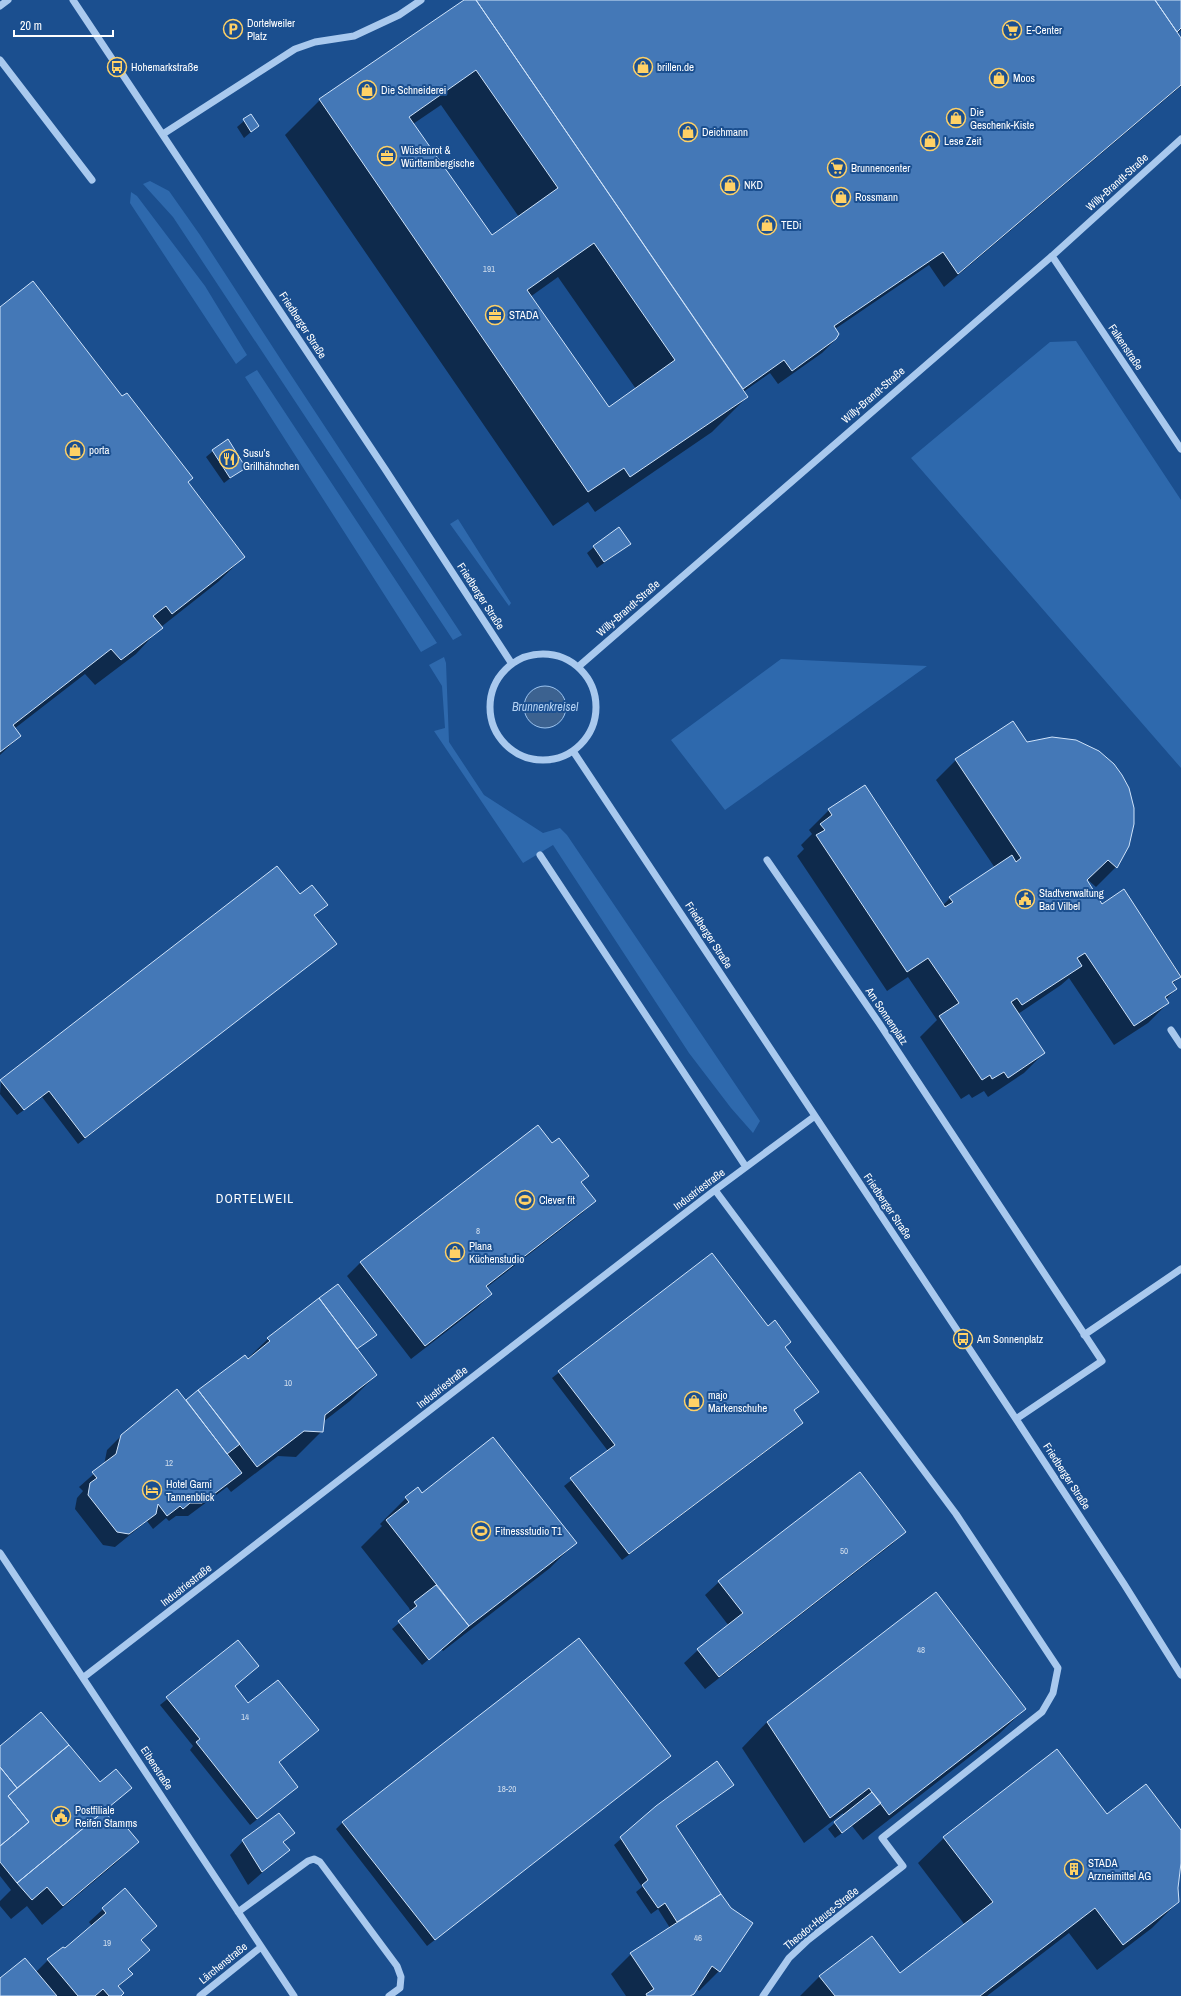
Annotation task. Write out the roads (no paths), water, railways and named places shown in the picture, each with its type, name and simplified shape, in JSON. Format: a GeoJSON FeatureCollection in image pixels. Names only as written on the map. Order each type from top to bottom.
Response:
{"type":"FeatureCollection","features":[{"type":"Feature","properties":{"kind":"street"},"geometry":{"type":"LineString","coordinates":[[0,6],[8,0]]}},
{"type":"Feature","properties":{"kind":"street","name":"Friedberger Straße"},"geometry":{"type":"LineString","coordinates":[[73,0],[512,664]]}},
{"type":"Feature","properties":{"kind":"street"},"geometry":{"type":"LineString","coordinates":[[163,134],[295,49],[316,42],[354,36],[399,15],[421,0]]}},
{"type":"Feature","properties":{"kind":"street"},"geometry":{"type":"LineString","coordinates":[[0,60],[92,180]]}},
{"type":"Feature","properties":{"kind":"street","name":"Willy-Brandt-Straße"},"geometry":{"type":"LineString","coordinates":[[578,667],[1052,256],[1181,139]]}},
{"type":"Feature","properties":{"kind":"street","name":"Falkenstraße"},"geometry":{"type":"LineString","coordinates":[[1052,256],[1181,449]]}},
{"type":"Feature","properties":{"kind":"street"},"geometry":{"type":"LineString","coordinates":[[546,654],[563,658],[578,667],[588,679],[595,694],[596,710],[593,726],[585,740],[573,750],[554,759],[534,759],[515,752],[500,738],[491,719],[491,698],[498,679],[512,664],[522,658],[546,654]]}},
{"type":"Feature","properties":{"kind":"street","name":"Friedberger Straße"},"geometry":{"type":"LineString","coordinates":[[573,750],[1016,1419],[1124,1584],[1181,1675]]}},
{"type":"Feature","properties":{"kind":"street"},"geometry":{"type":"LineString","coordinates":[[540,855],[746,1167]]}},
{"type":"Feature","properties":{"kind":"street","name":"Am Sonnenplatz"},"geometry":{"type":"LineString","coordinates":[[767,860],[879,1023],[1102,1361],[1016,1419]]}},
{"type":"Feature","properties":{"kind":"street"},"geometry":{"type":"LineString","coordinates":[[1171,1030],[1181,1045]]}},
{"type":"Feature","properties":{"kind":"street","name":"Industriestraße"},"geometry":{"type":"LineString","coordinates":[[84,1677],[715,1190],[815,1116]]}},
{"type":"Feature","properties":{"kind":"street","name":"Theodor-Heuss-Straße"},"geometry":{"type":"LineString","coordinates":[[715,1190],[956,1514],[1058,1668],[1053,1693],[1042,1712],[882,1838],[903,1866],[808,1940],[789,1958],[763,1996]]}},
{"type":"Feature","properties":{"kind":"street"},"geometry":{"type":"LineString","coordinates":[[1084,1335],[1181,1269]]}},
{"type":"Feature","properties":{"kind":"street","name":"Eibenstraße"},"geometry":{"type":"LineString","coordinates":[[0,1553],[84,1677],[294,1996]]}},
{"type":"Feature","properties":{"kind":"street"},"geometry":{"type":"LineString","coordinates":[[238,1912],[308,1861],[314,1859],[320,1862],[397,1966],[401,1977],[400,1988],[389,1996]]}},
{"type":"Feature","properties":{"kind":"street","name":"Lärchenstraße"},"geometry":{"type":"LineString","coordinates":[[200,1996],[261,1947]]}},
{"type":"Feature","properties":{"kind":"water","name":"Brunnenkreisel"},"geometry":{"type":"Polygon","coordinates":[[[541,686],[549,686],[557,689],[563,695],[566,707],[563,719],[557,725],[549,728],[541,728],[533,725],[527,719],[524,711],[524,703],[527,695],[533,689],[541,686]]]}},
{"type":"Feature","properties":{"kind":"place","name":"Dortelweiler Platz"},"geometry":{"type":"Point","coordinates":[233,29]}},
{"type":"Feature","properties":{"kind":"place","name":"E-Center"},"geometry":{"type":"Point","coordinates":[1012,30]}},
{"type":"Feature","properties":{"kind":"place","name":"Hohemarkstraße"},"geometry":{"type":"Point","coordinates":[117,67]}},
{"type":"Feature","properties":{"kind":"place","name":"brillen.de"},"geometry":{"type":"Point","coordinates":[643,67]}},
{"type":"Feature","properties":{"kind":"place","name":"Moos"},"geometry":{"type":"Point","coordinates":[999,78]}},
{"type":"Feature","properties":{"kind":"place","name":"Die Schneiderei"},"geometry":{"type":"Point","coordinates":[367,90]}},
{"type":"Feature","properties":{"kind":"place","name":"Die Geschenk-Kiste"},"geometry":{"type":"Point","coordinates":[956,118]}},
{"type":"Feature","properties":{"kind":"place","name":"Deichmann"},"geometry":{"type":"Point","coordinates":[688,132]}},
{"type":"Feature","properties":{"kind":"place","name":"Lese Zeit"},"geometry":{"type":"Point","coordinates":[930,141]}},
{"type":"Feature","properties":{"kind":"place","name":"Wüstenrot & Württembergische"},"geometry":{"type":"Point","coordinates":[387,156]}},
{"type":"Feature","properties":{"kind":"place","name":"Brunnencenter"},"geometry":{"type":"Point","coordinates":[837,168]}},
{"type":"Feature","properties":{"kind":"place","name":"NKD"},"geometry":{"type":"Point","coordinates":[730,185]}},
{"type":"Feature","properties":{"kind":"place","name":"Rossmann"},"geometry":{"type":"Point","coordinates":[841,197]}},
{"type":"Feature","properties":{"kind":"place","name":"TEDi"},"geometry":{"type":"Point","coordinates":[767,225]}},
{"type":"Feature","properties":{"kind":"place","name":"STADA"},"geometry":{"type":"Point","coordinates":[495,315]}},
{"type":"Feature","properties":{"kind":"place","name":"porta"},"geometry":{"type":"Point","coordinates":[75,450]}},
{"type":"Feature","properties":{"kind":"place","name":"Susu’s Grillhähnchen"},"geometry":{"type":"Point","coordinates":[229,459]}},
{"type":"Feature","properties":{"kind":"place","name":"Stadtverwaltung Bad Vilbel"},"geometry":{"type":"Point","coordinates":[1025,899]}},
{"type":"Feature","properties":{"kind":"place","name":"Clever fit"},"geometry":{"type":"Point","coordinates":[525,1200]}},
{"type":"Feature","properties":{"kind":"place","name":"Plana Küchenstudio"},"geometry":{"type":"Point","coordinates":[455,1252]}},
{"type":"Feature","properties":{"kind":"place","name":"Am Sonnenplatz"},"geometry":{"type":"Point","coordinates":[963,1339]}},
{"type":"Feature","properties":{"kind":"place","name":"majo Markenschuhe"},"geometry":{"type":"Point","coordinates":[694,1401]}},
{"type":"Feature","properties":{"kind":"place","name":"Hotel Garni Tannenblick"},"geometry":{"type":"Point","coordinates":[152,1490]}},
{"type":"Feature","properties":{"kind":"place","name":"Fitnessstudio T1"},"geometry":{"type":"Point","coordinates":[481,1531]}},
{"type":"Feature","properties":{"kind":"place","name":"Postfiliale Reifen Stamms"},"geometry":{"type":"Point","coordinates":[61,1816]}},
{"type":"Feature","properties":{"kind":"place","name":"STADA Arzneimittel AG"},"geometry":{"type":"Point","coordinates":[1074,1869]}},
{"type":"Feature","properties":{"kind":"district","name":"DORTELWEIL"},"geometry":{"type":"Point","coordinates":[255,1198]}}]}
